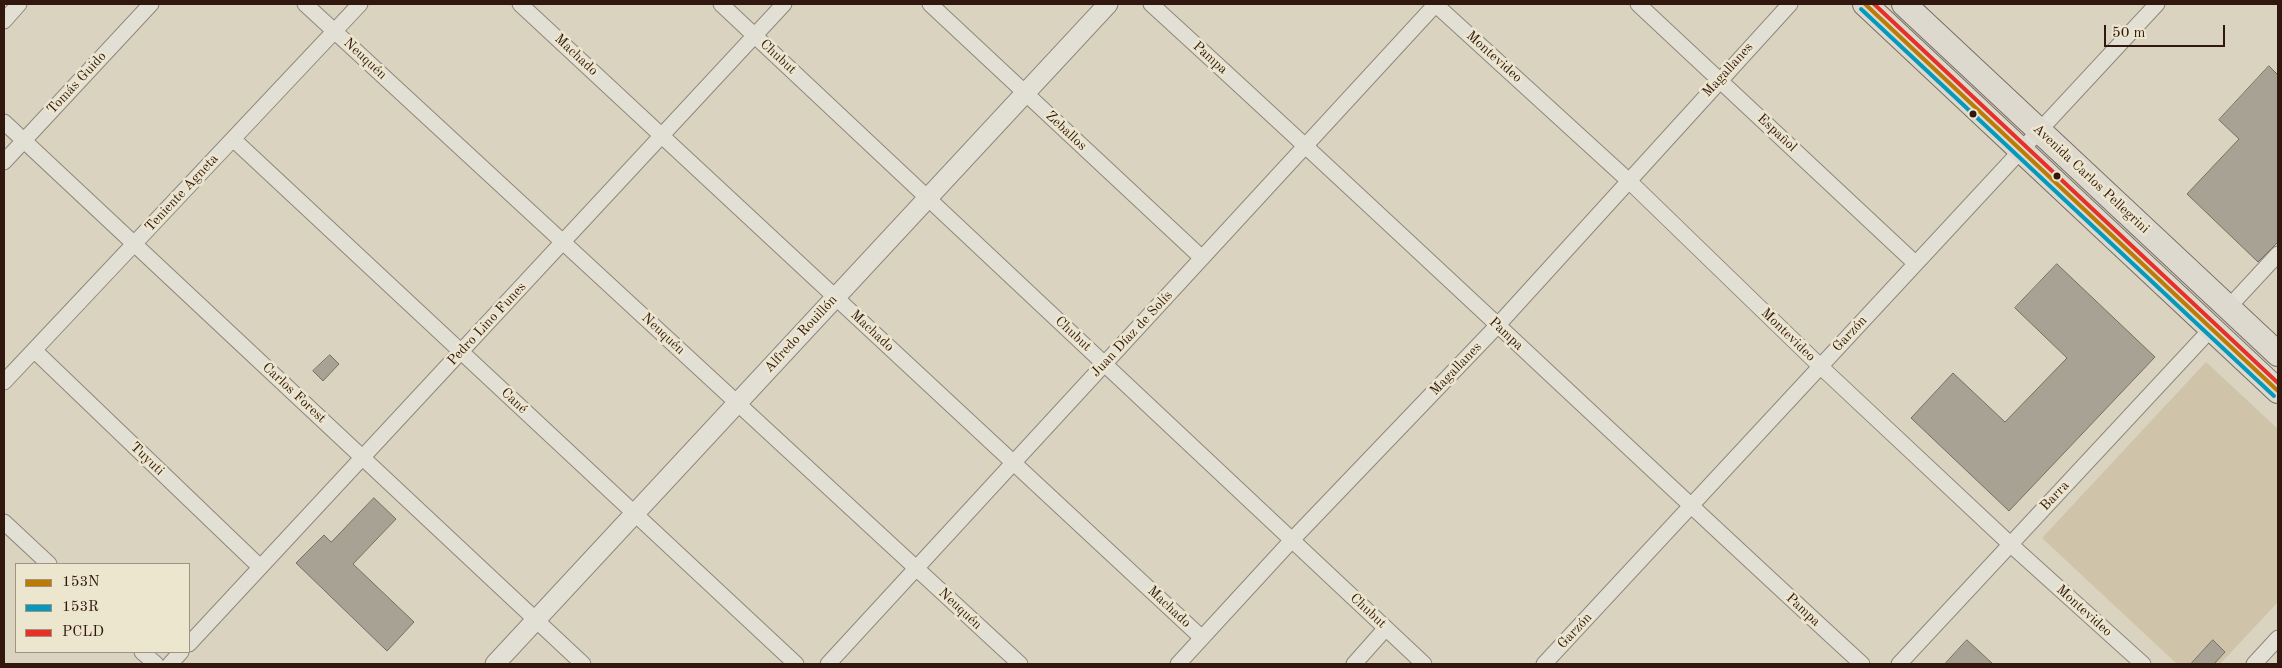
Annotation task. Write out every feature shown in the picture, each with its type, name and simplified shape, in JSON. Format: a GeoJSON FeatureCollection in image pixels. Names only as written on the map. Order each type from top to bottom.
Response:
{"type":"FeatureCollection","features":[{"type":"Feature","properties":{"kind":"main road","name":"Avenida Carlos Pellegrini"},"geometry":{"type":"LineString","coordinates":[[1865,4],[2278,391]]}},
{"type":"Feature","properties":{"kind":"main road","name":"Avenida Carlos Pellegrini"},"geometry":{"type":"LineString","coordinates":[[1904,4],[2278,354]]}},
{"type":"Feature","properties":{"kind":"street"},"geometry":{"type":"LineString","coordinates":[[4,21],[20,4]]}},
{"type":"Feature","properties":{"kind":"street","name":"Tomás Guido"},"geometry":{"type":"LineString","coordinates":[[4,162],[151,4]]}},
{"type":"Feature","properties":{"kind":"street","name":"Neuquén"},"geometry":{"type":"LineString","coordinates":[[305,4],[1020,664]]}},
{"type":"Feature","properties":{"kind":"street","name":"Teniente Agneta"},"geometry":{"type":"LineString","coordinates":[[4,382],[360,4]]}},
{"type":"Feature","properties":{"kind":"street","name":"Machado"},"geometry":{"type":"LineString","coordinates":[[520,4],[1202,638]]}},
{"type":"Feature","properties":{"kind":"street","name":"Chubut"},"geometry":{"type":"LineString","coordinates":[[721,4],[1424,664]]}},
{"type":"Feature","properties":{"kind":"street","name":"Pedro Lino Funes"},"geometry":{"type":"LineString","coordinates":[[190,643],[784,4]]}},
{"type":"Feature","properties":{"kind":"street","name":"Zeballos"},"geometry":{"type":"LineString","coordinates":[[930,4],[1202,258]]}},
{"type":"Feature","properties":{"kind":"street","name":"Alfredo Rouillón"},"geometry":{"type":"LineString","coordinates":[[494,664],[1108,4]]}},
{"type":"Feature","properties":{"kind":"street","name":"Pampa"},"geometry":{"type":"LineString","coordinates":[[1151,4],[1307,146],[1497,326],[1862,664]]}},
{"type":"Feature","properties":{"kind":"street","name":"Juan Díaz de Solís"},"geometry":{"type":"LineString","coordinates":[[828,664],[1436,4]]}},
{"type":"Feature","properties":{"kind":"street","name":"Montevideo"},"geometry":{"type":"LineString","coordinates":[[1436,4],[1629,181],[1820,366],[2010,544],[2143,664]]}},
{"type":"Feature","properties":{"kind":"street","name":"Español"},"geometry":{"type":"LineString","coordinates":[[1638,4],[1915,263]]}},
{"type":"Feature","properties":{"kind":"street","name":"Magallanes"},"geometry":{"type":"LineString","coordinates":[[1178,664],[1292,540],[1497,326],[1790,4]]}},
{"type":"Feature","properties":{"kind":"street","name":"Garzón"},"geometry":{"type":"LineString","coordinates":[[1544,664],[2157,4]]}},
{"type":"Feature","properties":{"kind":"street","name":"Carlos Forest"},"geometry":{"type":"LineString","coordinates":[[4,122],[583,664]]}},
{"type":"Feature","properties":{"kind":"street","name":"Cané"},"geometry":{"type":"LineString","coordinates":[[233,139],[796,664]]}},
{"type":"Feature","properties":{"kind":"street"},"geometry":{"type":"LineString","coordinates":[[2228,308],[2278,254]]}},
{"type":"Feature","properties":{"kind":"street","name":"Barra"},"geometry":{"type":"LineString","coordinates":[[1899,664],[2212,328]]}},
{"type":"Feature","properties":{"kind":"street","name":"Tuyuti"},"geometry":{"type":"LineString","coordinates":[[34,350],[260,567]]}},
{"type":"Feature","properties":{"kind":"street"},"geometry":{"type":"LineString","coordinates":[[4,522],[48,563]]}},
{"type":"Feature","properties":{"kind":"street"},"geometry":{"type":"LineString","coordinates":[[1354,664],[1386,628]]}},
{"type":"Feature","properties":{"kind":"street"},"geometry":{"type":"LineString","coordinates":[[2254,664],[2278,638]]}},
{"type":"Feature","properties":{"kind":"street"},"geometry":{"type":"LineString","coordinates":[[143,653],[156,664]]}},
{"type":"Feature","properties":{"kind":"street"},"geometry":{"type":"LineString","coordinates":[[170,664],[180,653]]}},
{"type":"Feature","properties":{"kind":"shaded area"},"geometry":{"type":"Polygon","coordinates":[[[2206,362],[2278,429],[2278,602],[2220,664],[2177,664],[2042,538],[2206,362]]]}},
{"type":"Feature","properties":{"kind":"building"},"geometry":{"type":"Polygon","coordinates":[[[2269,66],[2278,75],[2278,242],[2258,262],[2187,194],[2239,139],[2219,120],[2269,66]]]}},
{"type":"Feature","properties":{"kind":"building"},"geometry":{"type":"Polygon","coordinates":[[[2057,264],[2155,357],[2009,511],[1911,418],[1953,373],[2005,422],[2067,358],[2015,308],[2057,264]]]}},
{"type":"Feature","properties":{"kind":"building"},"geometry":{"type":"Polygon","coordinates":[[[330,355],[339,364],[323,381],[313,371],[330,355]]]}},
{"type":"Feature","properties":{"kind":"building"},"geometry":{"type":"Polygon","coordinates":[[[374,498],[396,519],[353,564],[414,622],[387,651],[296,563],[324,535],[331,542],[374,498]]]}},
{"type":"Feature","properties":{"kind":"building"},"geometry":{"type":"Polygon","coordinates":[[[1967,640],[1993,664],[1945,664],[1967,640]]]}},
{"type":"Feature","properties":{"kind":"building"},"geometry":{"type":"Polygon","coordinates":[[[2213,640],[2225,652],[2214,664],[2191,664],[2213,640]]]}},
{"type":"Feature","properties":{"kind":"transit line","name":"153N"},"geometry":{"type":"LineString","coordinates":[[1865,4],[2278,391]]}},
{"type":"Feature","properties":{"kind":"transit line","name":"PCLD"},"geometry":{"type":"LineString","coordinates":[[1874,4],[2278,383]]}},
{"type":"Feature","properties":{"kind":"transit line","name":"153R"},"geometry":{"type":"LineString","coordinates":[[1861,9],[2274,396]]}}]}
